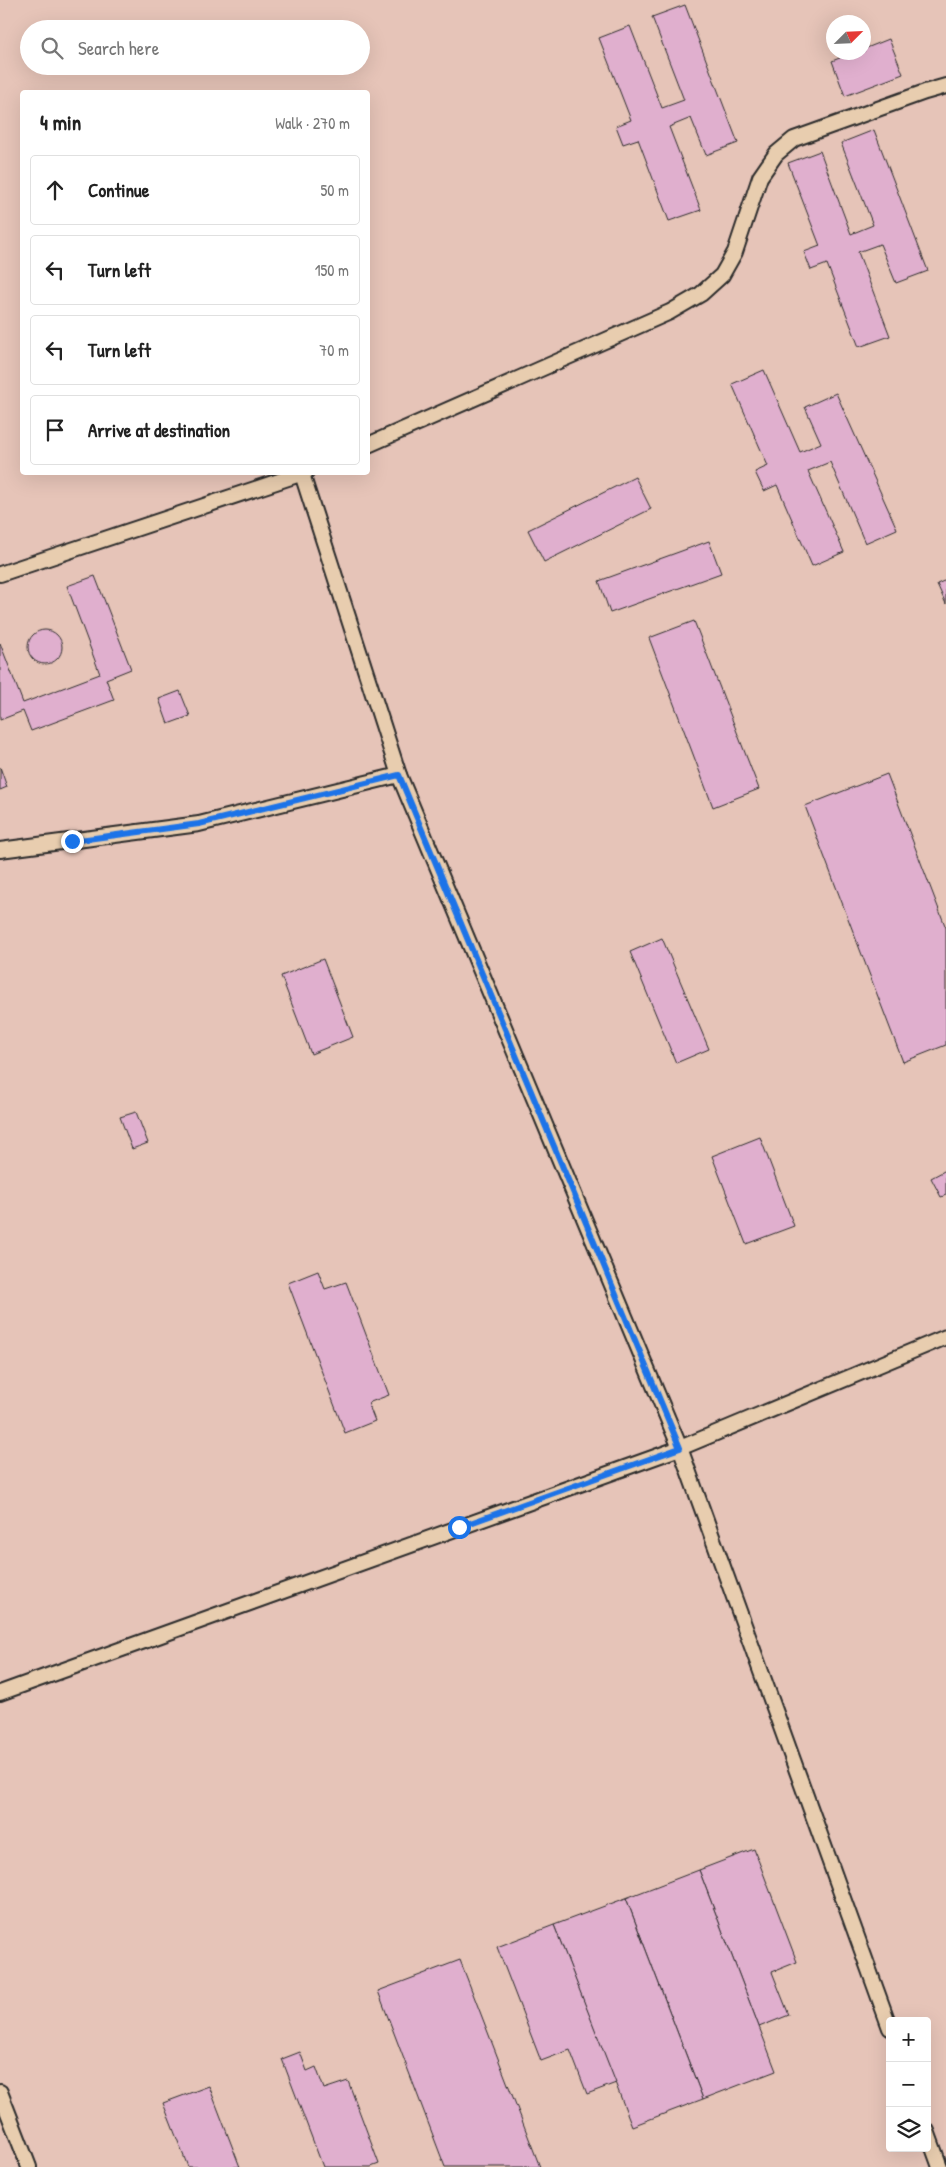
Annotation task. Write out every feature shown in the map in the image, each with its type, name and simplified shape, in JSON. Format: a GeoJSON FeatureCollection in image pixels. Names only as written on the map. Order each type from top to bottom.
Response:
{"type":"FeatureCollection","features":[{"type":"Feature","properties":{"kind":"lane"},"geometry":{"type":"LineString","coordinates":[[370,444],[670,312],[701,294],[722,275],[735,252],[760,177],[776,154],[794,139],[946,86]]}},
{"type":"Feature","properties":{"kind":"lane"},"geometry":{"type":"LineString","coordinates":[[0,574],[298,475]]}},
{"type":"Feature","properties":{"kind":"lane"},"geometry":{"type":"LineString","coordinates":[[305,475],[399,775],[680,1448],[886,2017]]}},
{"type":"Feature","properties":{"kind":"lane"},"geometry":{"type":"LineString","coordinates":[[0,850],[199,824],[399,775]]}},
{"type":"Feature","properties":{"kind":"lane"},"geometry":{"type":"LineString","coordinates":[[0,1693],[680,1448],[946,1337]]}},
{"type":"Feature","properties":{"kind":"lane"},"geometry":{"type":"LineString","coordinates":[[0,2092],[29,2167]]}},
{"type":"Feature","properties":{"kind":"lane"},"geometry":{"type":"LineString","coordinates":[[931,2142],[940,2167]]}},
{"type":"Feature","properties":{"kind":"building"},"geometry":{"type":"Polygon","coordinates":[[[685,5],[738,143],[706,155],[691,118],[669,127],[701,210],[669,221],[638,139],[623,144],[616,126],[631,120],[599,38],[630,26],[662,108],[684,100],[652,17],[685,5]]]}},
{"type":"Feature","properties":{"kind":"building"},"geometry":{"type":"Polygon","coordinates":[[[889,39],[903,74],[845,96],[832,61],[871,60],[871,46],[889,39]]]}},
{"type":"Feature","properties":{"kind":"building"},"geometry":{"type":"Polygon","coordinates":[[[874,130],[928,271],[896,283],[880,244],[858,252],[890,336],[859,347],[827,264],[811,270],[804,252],[820,246],[788,163],[820,151],[851,234],[873,225],[841,143],[874,130]]]}},
{"type":"Feature","properties":{"kind":"building"},"geometry":{"type":"Polygon","coordinates":[[[764,370],[800,452],[821,443],[805,407],[836,393],[897,529],[865,543],[830,462],[808,471],[844,552],[812,566],[777,485],[764,491],[755,472],[768,466],[732,384],[764,370]]]}},
{"type":"Feature","properties":{"kind":"building"},"geometry":{"type":"Polygon","coordinates":[[[635,477],[651,509],[544,562],[528,530],[635,477]]]}},
{"type":"Feature","properties":{"kind":"building"},"geometry":{"type":"Polygon","coordinates":[[[709,541],[721,573],[610,613],[599,581],[709,541]]]}},
{"type":"Feature","properties":{"kind":"building"},"geometry":{"type":"Polygon","coordinates":[[[95,576],[131,669],[106,679],[114,700],[31,731],[23,711],[0,720],[0,643],[23,703],[100,674],[67,586],[95,576]]]}},
{"type":"Feature","properties":{"kind":"building"},"geometry":{"type":"Polygon","coordinates":[[[946,580],[946,604],[937,584],[946,580]]]}},
{"type":"Feature","properties":{"kind":"building"},"geometry":{"type":"Polygon","coordinates":[[[694,621],[759,789],[713,807],[649,638],[694,621]]]}},
{"type":"Feature","properties":{"kind":"building"},"geometry":{"type":"Polygon","coordinates":[[[45,630],[57,635],[62,647],[57,659],[45,664],[33,659],[28,647],[33,635],[45,630]]]}},
{"type":"Feature","properties":{"kind":"building"},"geometry":{"type":"Polygon","coordinates":[[[180,691],[190,716],[168,724],[159,699],[180,691]]]}},
{"type":"Feature","properties":{"kind":"building"},"geometry":{"type":"Polygon","coordinates":[[[0,767],[7,787],[0,790],[0,767]]]}},
{"type":"Feature","properties":{"kind":"building"},"geometry":{"type":"Polygon","coordinates":[[[887,774],[946,928],[946,1045],[903,1062],[805,806],[887,774]]]}},
{"type":"Feature","properties":{"kind":"building"},"geometry":{"type":"Polygon","coordinates":[[[662,938],[709,1049],[676,1063],[630,952],[662,938]]]}},
{"type":"Feature","properties":{"kind":"building"},"geometry":{"type":"Polygon","coordinates":[[[323,959],[353,1037],[311,1054],[281,976],[323,959]]]}},
{"type":"Feature","properties":{"kind":"building"},"geometry":{"type":"Polygon","coordinates":[[[136,1112],[148,1143],[132,1149],[120,1117],[136,1112]]]}},
{"type":"Feature","properties":{"kind":"building"},"geometry":{"type":"Polygon","coordinates":[[[760,1137],[794,1226],[746,1244],[712,1156],[760,1137]]]}},
{"type":"Feature","properties":{"kind":"building"},"geometry":{"type":"Polygon","coordinates":[[[946,1170],[946,1195],[941,1197],[931,1178],[946,1170]]]}},
{"type":"Feature","properties":{"kind":"building"},"geometry":{"type":"Polygon","coordinates":[[[318,1271],[325,1289],[346,1282],[389,1395],[368,1403],[375,1421],[345,1433],[288,1283],[318,1271]]]}},
{"type":"Feature","properties":{"kind":"building"},"geometry":{"type":"Polygon","coordinates":[[[754,1849],[797,1962],[772,1972],[789,2015],[759,2027],[699,1870],[754,1849]]]}},
{"type":"Feature","properties":{"kind":"building"},"geometry":{"type":"Polygon","coordinates":[[[699,1870],[776,2071],[703,2099],[626,1898],[699,1870]]]}},
{"type":"Feature","properties":{"kind":"building"},"geometry":{"type":"Polygon","coordinates":[[[626,1898],[703,2099],[632,2126],[554,1925],[626,1898]]]}},
{"type":"Feature","properties":{"kind":"building"},"geometry":{"type":"Polygon","coordinates":[[[554,1925],[616,2083],[587,2094],[570,2050],[541,2061],[497,1947],[554,1925]]]}},
{"type":"Feature","properties":{"kind":"building"},"geometry":{"type":"Polygon","coordinates":[[[460,1960],[540,2167],[445,2167],[378,1991],[460,1960]]]}},
{"type":"Feature","properties":{"kind":"building"},"geometry":{"type":"Polygon","coordinates":[[[300,2052],[307,2071],[316,2067],[324,2089],[348,2081],[379,2164],[371,2167],[323,2167],[282,2059],[300,2052]]]}},
{"type":"Feature","properties":{"kind":"building"},"geometry":{"type":"Polygon","coordinates":[[[209,2086],[240,2167],[188,2167],[163,2103],[209,2086]]]}},
{"type":"Feature","properties":{"kind":"route"},"geometry":{"type":"LineString","coordinates":[[72,841],[199,824],[399,775],[680,1448],[459,1527]]}}]}
